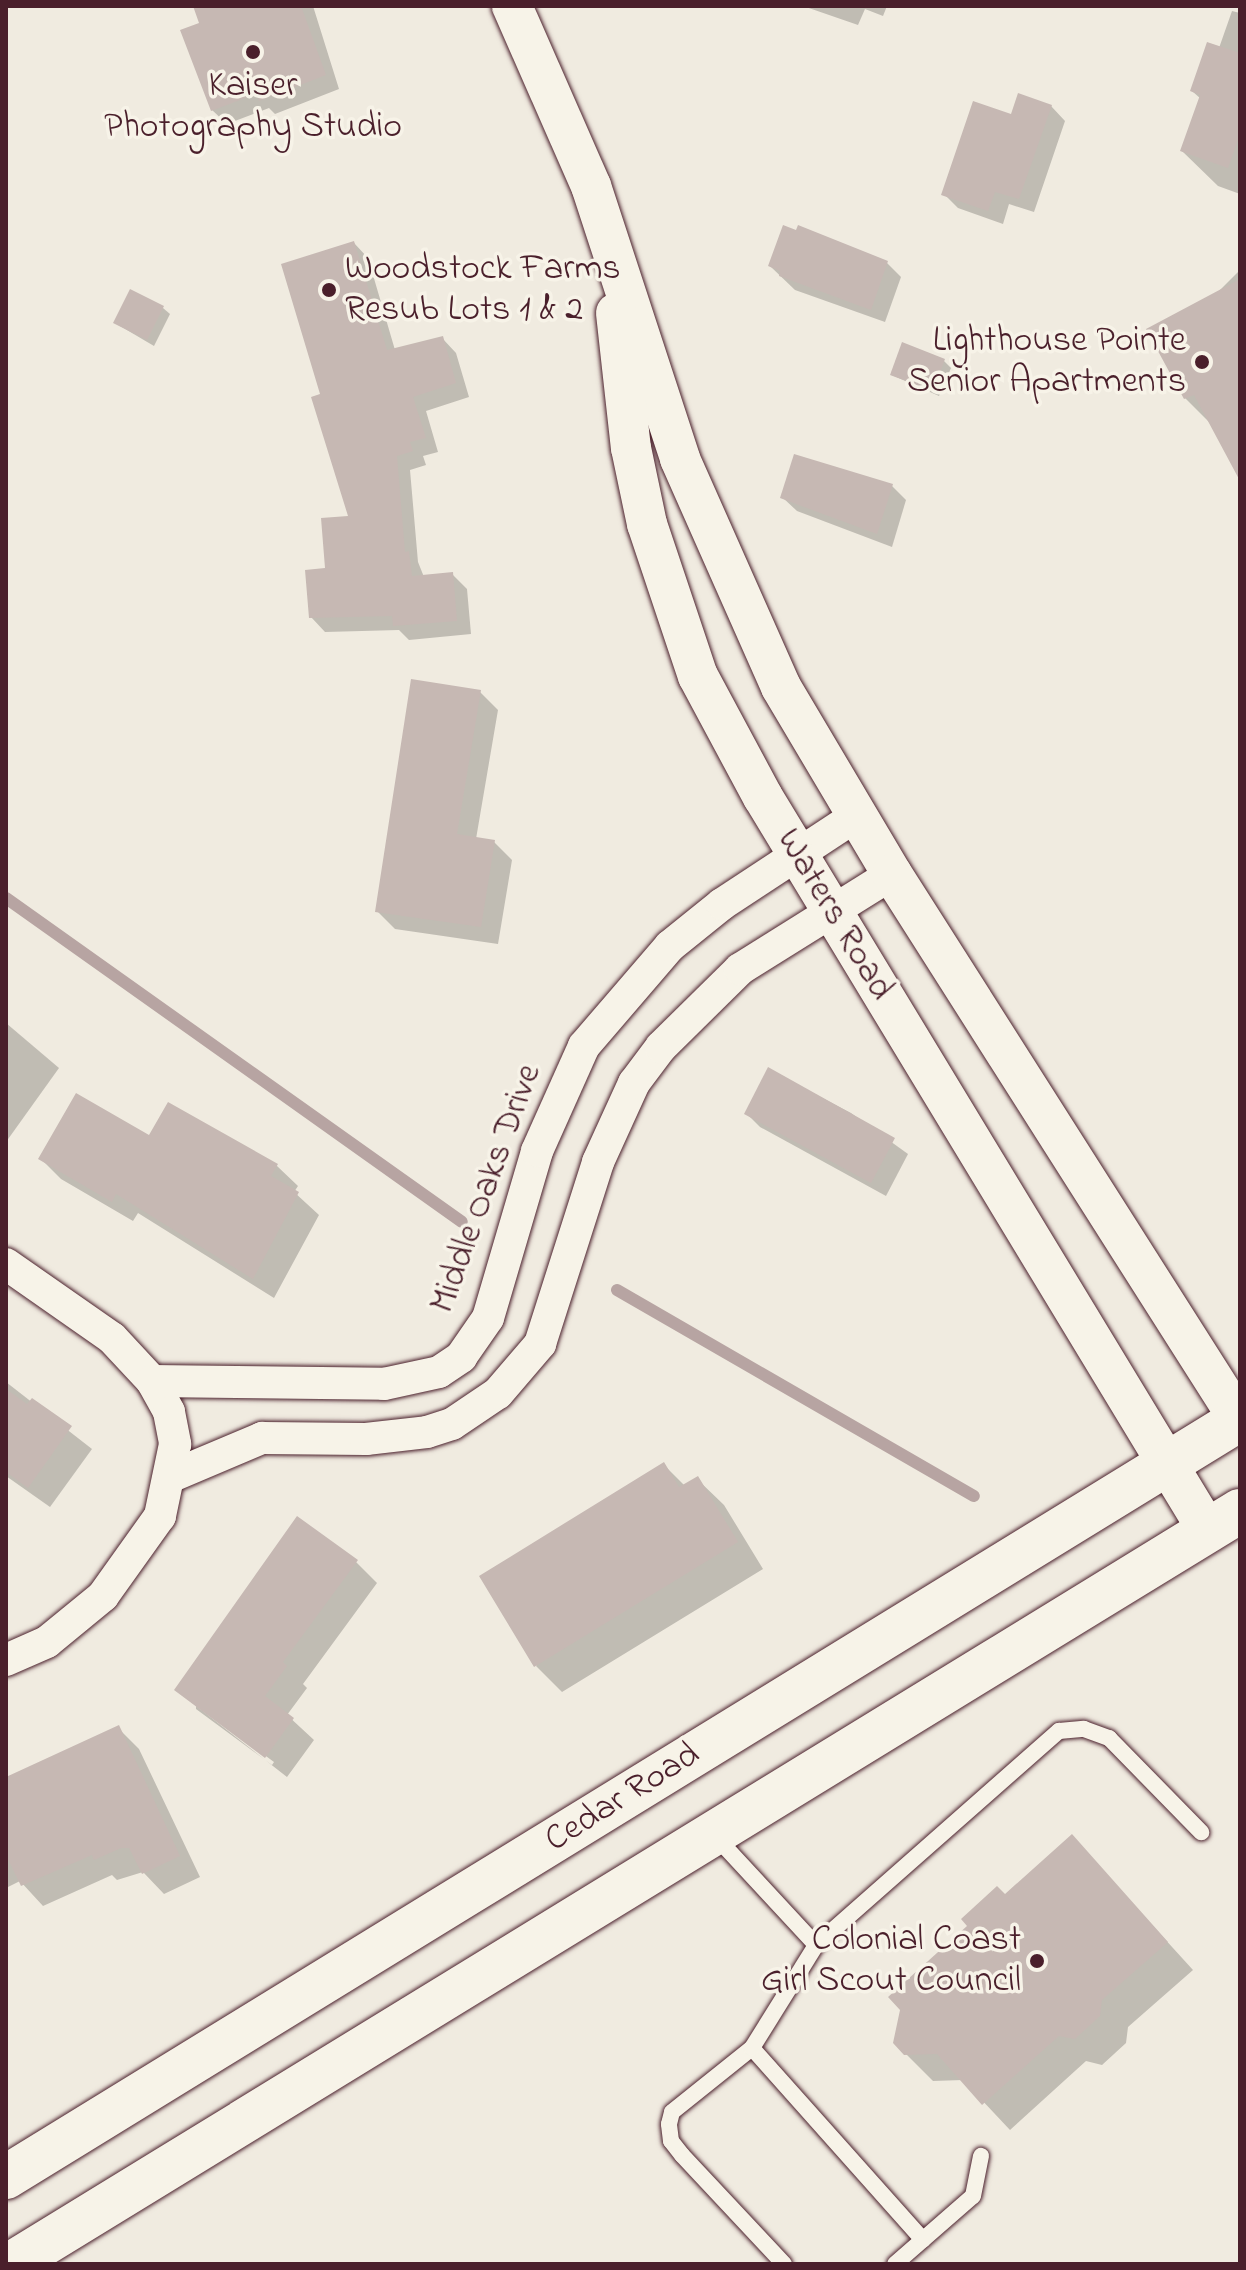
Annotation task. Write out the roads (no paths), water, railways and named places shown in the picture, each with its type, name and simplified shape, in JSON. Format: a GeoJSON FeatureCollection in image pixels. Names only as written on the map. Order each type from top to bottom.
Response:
{"type":"FeatureCollection","features":[{"type":"Feature","properties":{"kind":"main road","name":"Cedar Road"},"geometry":{"type":"LineString","coordinates":[[6,2177],[1240,1420]]}},
{"type":"Feature","properties":{"kind":"main road","name":"Cedar Road"},"geometry":{"type":"LineString","coordinates":[[11,2264],[1224,1521]]}},
{"type":"Feature","properties":{"kind":"street","name":"Waters Road"},"geometry":{"type":"LineString","coordinates":[[512,6],[559,104],[609,241],[680,459],[721,558],[781,687],[892,874],[1240,1420]]}},
{"type":"Feature","properties":{"kind":"street","name":"Waters Road"},"geometry":{"type":"LineString","coordinates":[[609,241],[631,448],[660,575],[698,676],[797,854],[1167,1464],[1224,1521]]}},
{"type":"Feature","properties":{"kind":"street","name":"Middle Oaks Drive"},"geometry":{"type":"LineString","coordinates":[[152,1381],[384,1384],[439,1372],[461,1357],[488,1318],[537,1151],[584,1046],[670,946],[797,854],[856,816]]}},
{"type":"Feature","properties":{"kind":"street"},"geometry":{"type":"LineString","coordinates":[[172,1476],[262,1438],[366,1439],[427,1432],[463,1418],[498,1393],[540,1344],[598,1162],[634,1083],[714,990],[892,874]]}},
{"type":"Feature","properties":{"kind":"street"},"geometry":{"type":"LineString","coordinates":[[6,1264],[112,1338],[152,1381],[169,1412],[175,1444],[172,1476],[160,1516],[103,1596],[47,1642],[6,1660]]}},
{"type":"Feature","properties":{"kind":"lane"},"geometry":{"type":"LineString","coordinates":[[784,2264],[682,2155],[670,2133],[672,2112],[752,2048],[816,1945],[1059,1731],[1084,1729],[1109,1738],[1201,1832]]}},
{"type":"Feature","properties":{"kind":"lane"},"geometry":{"type":"LineString","coordinates":[[712,1833],[816,1945]]}},
{"type":"Feature","properties":{"kind":"lane"},"geometry":{"type":"LineString","coordinates":[[752,2048],[923,2240]]}},
{"type":"Feature","properties":{"kind":"lane"},"geometry":{"type":"LineString","coordinates":[[895,2264],[973,2196],[981,2156]]}},
{"type":"Feature","properties":{"kind":"waterway"},"geometry":{"type":"LineString","coordinates":[[6,898],[462,1222]]}},
{"type":"Feature","properties":{"kind":"waterway"},"geometry":{"type":"LineString","coordinates":[[617,1290],[974,1496]]}},
{"type":"Feature","properties":{"kind":"place","name":"Kaiser Photography Studio"},"geometry":{"type":"Point","coordinates":[253,52]}},
{"type":"Feature","properties":{"kind":"place","name":"Woodstock Farms Resub Lots 1 & 2"},"geometry":{"type":"Point","coordinates":[329,290]}},
{"type":"Feature","properties":{"kind":"place","name":"Lighthouse Pointe Senior Apartments"},"geometry":{"type":"Point","coordinates":[1202,362]}},
{"type":"Feature","properties":{"kind":"place","name":"Colonial Coast Girl Scout Council"},"geometry":{"type":"Point","coordinates":[1037,1961]}}]}
